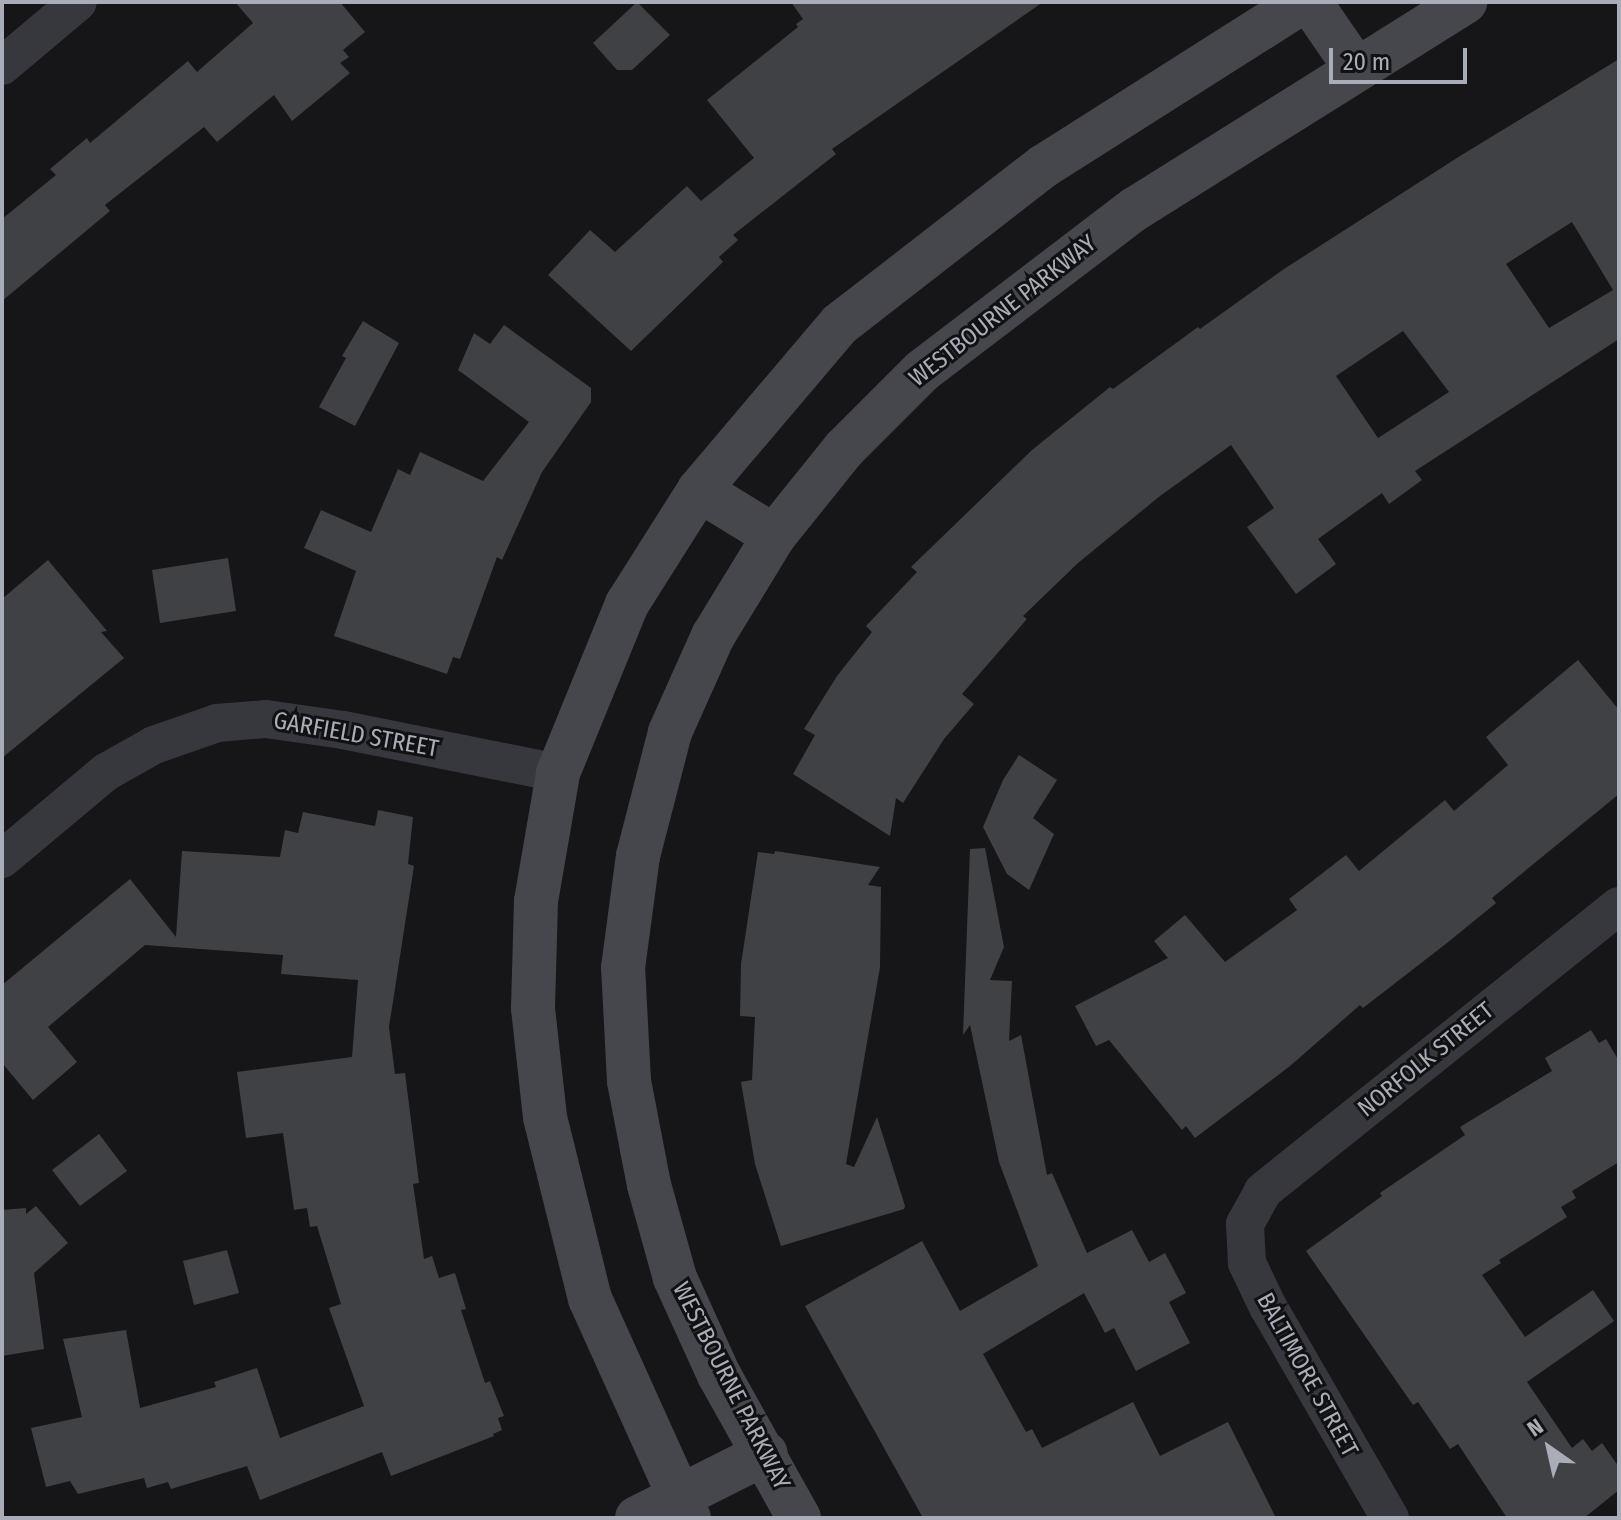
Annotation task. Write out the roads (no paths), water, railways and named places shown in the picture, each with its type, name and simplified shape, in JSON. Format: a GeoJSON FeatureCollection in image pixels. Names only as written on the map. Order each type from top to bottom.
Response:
{"type":"FeatureCollection","features":[{"type":"Feature","properties":{"kind":"main road"},"geometry":{"type":"LineString","coordinates":[[684,1508],[590,1299],[545,1117],[533,1008],[536,901],[558,773],[627,604],[699,490],[840,324],[1044,166],[1302,2]]}},
{"type":"Feature","properties":{"kind":"main road"},"geometry":{"type":"LineString","coordinates":[[1310,2],[1356,69]]}},
{"type":"Feature","properties":{"kind":"main road","name":"WESTBOURNE PARKWAY"},"geometry":{"type":"LineString","coordinates":[[799,1518],[766,1453],[719,1375],[675,1278],[649,1185],[629,1081],[623,968],[638,856],[670,732],[713,636],[774,536],[844,449],[922,371],[1135,209],[1465,2]]}},
{"type":"Feature","properties":{"kind":"main road"},"geometry":{"type":"LineString","coordinates":[[699,490],[774,536]]}},
{"type":"Feature","properties":{"kind":"main road"},"geometry":{"type":"LineString","coordinates":[[637,1518],[684,1508],[766,1453]]}},
{"type":"Feature","properties":{"kind":"street"},"geometry":{"type":"LineString","coordinates":[[2,66],[78,2]]}},
{"type":"Feature","properties":{"kind":"street","name":"GARFIELD STREET"},"geometry":{"type":"LineString","coordinates":[[2,859],[106,772],[154,745],[217,723],[266,719],[343,730],[558,773]]}},
{"type":"Feature","properties":{"kind":"street","name":"NORFOLK STREET"},"geometry":{"type":"LineString","coordinates":[[1245,1224],[1263,1191],[1617,913]]}},
{"type":"Feature","properties":{"kind":"street","name":"BALTIMORE STREET"},"geometry":{"type":"LineString","coordinates":[[1245,1224],[1247,1263],[1268,1307],[1390,1518]]}}]}
